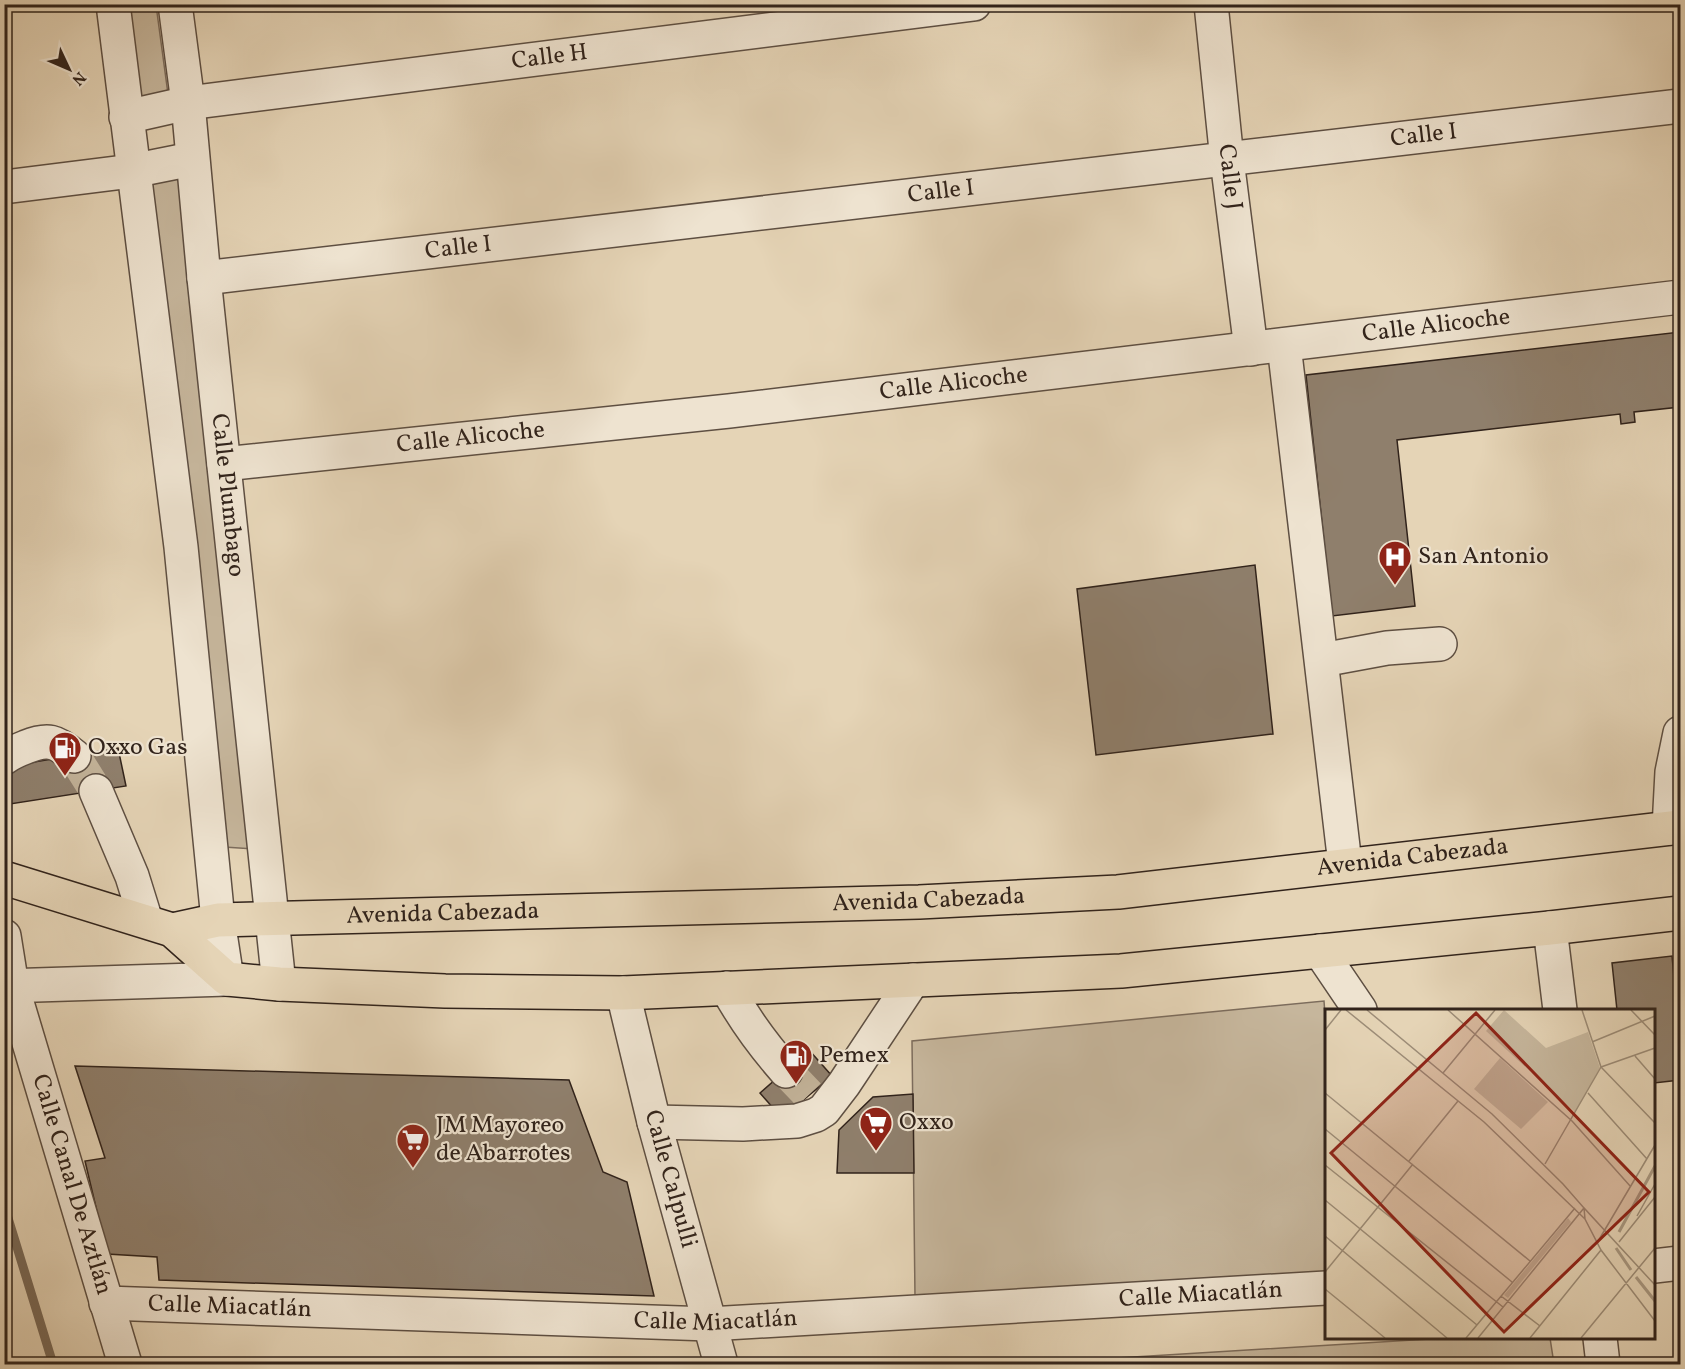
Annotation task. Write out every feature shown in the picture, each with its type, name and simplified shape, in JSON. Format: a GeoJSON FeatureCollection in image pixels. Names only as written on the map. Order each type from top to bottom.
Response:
{"type":"FeatureCollection","features":[{"type":"Feature","properties":{"kind":"main road","name":"Avenida Cabezada"},"geometry":{"type":"LineString","coordinates":[[159,925],[272,918],[918,902],[1118,892],[1675,827]]}},
{"type":"Feature","properties":{"kind":"main road","name":"Avenida Cabezada"},"geometry":{"type":"LineString","coordinates":[[4,878],[159,925],[227,979]]}},
{"type":"Feature","properties":{"kind":"main road"},"geometry":{"type":"LineString","coordinates":[[227,979],[279,984],[445,991],[623,993],[1121,971],[1550,928],[1680,912]]}},
{"type":"Feature","properties":{"kind":"street"},"geometry":{"type":"LineString","coordinates":[[8,986],[227,979],[218,920],[180,547],[113,4]]}},
{"type":"Feature","properties":{"kind":"street","name":"Calle Plumbago"},"geometry":{"type":"LineString","coordinates":[[175,4],[188,102],[204,278],[279,984]]}},
{"type":"Feature","properties":{"kind":"street","name":"Calle H"},"geometry":{"type":"LineString","coordinates":[[126,117],[188,102],[974,4]]}},
{"type":"Feature","properties":{"kind":"street","name":"Calle J"},"geometry":{"type":"LineString","coordinates":[[1211,4],[1227,160],[1251,349]]}},
{"type":"Feature","properties":{"kind":"street","name":"Calle I"},"geometry":{"type":"LineString","coordinates":[[204,278],[1680,106]]}},
{"type":"Feature","properties":{"kind":"street"},"geometry":{"type":"LineString","coordinates":[[4,187],[132,171],[192,159]]}},
{"type":"Feature","properties":{"kind":"street","name":"Calle Alicoche"},"geometry":{"type":"LineString","coordinates":[[224,464],[729,411],[1680,297]]}},
{"type":"Feature","properties":{"kind":"street"},"geometry":{"type":"LineString","coordinates":[[1284,345],[1345,864]]}},
{"type":"Feature","properties":{"kind":"street"},"geometry":{"type":"LineString","coordinates":[[1322,660],[1387,648],[1440,644]]}},
{"type":"Feature","properties":{"kind":"street"},"geometry":{"type":"LineString","coordinates":[[1675,827],[1672,772],[1680,733]]}},
{"type":"Feature","properties":{"kind":"street"},"geometry":{"type":"LineString","coordinates":[[4,758],[10,753],[42,741],[60,744],[74,756]]}},
{"type":"Feature","properties":{"kind":"street"},"geometry":{"type":"LineString","coordinates":[[96,791],[128,866],[159,925]]}},
{"type":"Feature","properties":{"kind":"street"},"geometry":{"type":"LineString","coordinates":[[1550,928],[1560,1009]]}},
{"type":"Feature","properties":{"kind":"street","name":"Calle Canal De Aztlán"},"geometry":{"type":"LineString","coordinates":[[4,936],[8,986],[125,1365]]}},
{"type":"Feature","properties":{"kind":"street"},"geometry":{"type":"LineString","coordinates":[[1320,951],[1359,1009]]}},
{"type":"Feature","properties":{"kind":"street"},"geometry":{"type":"LineString","coordinates":[[654,1122],[743,1124],[807,1119],[817,1103],[844,1084],[913,980]]}},
{"type":"Feature","properties":{"kind":"street"},"geometry":{"type":"LineString","coordinates":[[727,988],[743,1017],[786,1071]]}},
{"type":"Feature","properties":{"kind":"street","name":"Calle Calpulli"},"geometry":{"type":"LineString","coordinates":[[623,993],[654,1122],[721,1365]]}},
{"type":"Feature","properties":{"kind":"street"},"geometry":{"type":"LineString","coordinates":[[1655,1266],[1680,1263]]}},
{"type":"Feature","properties":{"kind":"street","name":"Calle Miacatlán"},"geometry":{"type":"LineString","coordinates":[[106,1304],[709,1324],[1325,1288]]}},
{"type":"Feature","properties":{"kind":"street"},"geometry":{"type":"LineString","coordinates":[[1600,1339],[1603,1365]]}},
{"type":"Feature","properties":{"kind":"shaded area"},"geometry":{"type":"Polygon","coordinates":[[[127,5],[156,5],[168,94],[137,97],[127,5]]]}},
{"type":"Feature","properties":{"kind":"shaded area"},"geometry":{"type":"Polygon","coordinates":[[[182,176],[254,849],[224,847],[151,183],[182,176]]]}},
{"type":"Feature","properties":{"kind":"shaded area"},"geometry":{"type":"Polygon","coordinates":[[[1324,1001],[1325,1274],[915,1297],[912,1041],[1324,1001]]]}},
{"type":"Feature","properties":{"kind":"shaded area"},"geometry":{"type":"Polygon","coordinates":[[[1430,1339],[1550,1339],[1554,1364],[1019,1364],[1430,1339]]]}},
{"type":"Feature","properties":{"kind":"building"},"geometry":{"type":"Polygon","coordinates":[[[1680,332],[1680,407],[1634,412],[1635,422],[1621,424],[1620,414],[1397,440],[1415,606],[1332,616],[1306,375],[1680,332]]]}},
{"type":"Feature","properties":{"kind":"building"},"geometry":{"type":"Polygon","coordinates":[[[1255,565],[1273,734],[1096,755],[1077,589],[1255,565]]]}},
{"type":"Feature","properties":{"kind":"building","name":"Oxxo Gas"},"geometry":{"type":"Polygon","coordinates":[[[118,748],[126,786],[10,804],[4,767],[118,748]]]}},
{"type":"Feature","properties":{"kind":"building"},"geometry":{"type":"Polygon","coordinates":[[[1672,956],[1680,1042],[1680,1080],[1655,1083],[1655,1009],[1617,1009],[1612,963],[1672,956]]]}},
{"type":"Feature","properties":{"kind":"building","name":"Pemex"},"geometry":{"type":"Polygon","coordinates":[[[809,1050],[832,1076],[782,1118],[760,1093],[809,1050]]]}},
{"type":"Feature","properties":{"kind":"building"},"geometry":{"type":"Polygon","coordinates":[[[75,1066],[569,1080],[603,1172],[627,1182],[654,1296],[159,1280],[157,1257],[107,1254],[85,1161],[105,1158],[75,1066]]]}},
{"type":"Feature","properties":{"kind":"building","name":"Oxxo"},"geometry":{"type":"Polygon","coordinates":[[[913,1094],[914,1173],[837,1173],[839,1130],[873,1097],[913,1094]]]}},
{"type":"Feature","properties":{"kind":"waterway"},"geometry":{"type":"LineString","coordinates":[[4,1205],[53,1364]]}},
{"type":"Feature","properties":{"kind":"tunnel"},"geometry":{"type":"LineString","coordinates":[[74,756],[96,791]]}},
{"type":"Feature","properties":{"kind":"tunnel"},"geometry":{"type":"LineString","coordinates":[[786,1071],[810,1096]]}},
{"type":"Feature","properties":{"kind":"place","name":"San Antonio"},"geometry":{"type":"Point","coordinates":[1395,586]}},
{"type":"Feature","properties":{"kind":"place","name":"Oxxo Gas"},"geometry":{"type":"Point","coordinates":[65,777]}},
{"type":"Feature","properties":{"kind":"place","name":"Pemex"},"geometry":{"type":"Point","coordinates":[796,1085]}},
{"type":"Feature","properties":{"kind":"place","name":"Oxxo"},"geometry":{"type":"Point","coordinates":[876,1152]}},
{"type":"Feature","properties":{"kind":"place","name":"JM Mayoreo de Abarrotes"},"geometry":{"type":"Point","coordinates":[413,1169]}}]}
